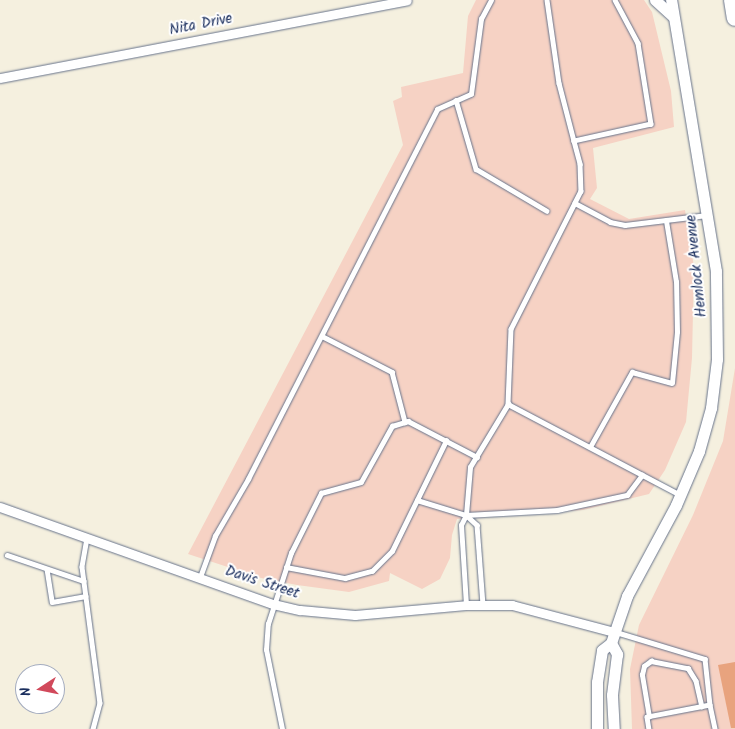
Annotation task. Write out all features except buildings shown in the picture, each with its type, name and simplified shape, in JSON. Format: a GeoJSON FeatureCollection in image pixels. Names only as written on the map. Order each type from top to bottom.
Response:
{"type":"FeatureCollection","features":[{"type":"Feature","properties":{"kind":"highway"},"geometry":{"type":"LineString","coordinates":[[732,0],[735,18]]}},
{"type":"Feature","properties":{"kind":"street","name":"Nita Drive"},"geometry":{"type":"LineString","coordinates":[[0,78],[407,0]]}},
{"type":"Feature","properties":{"kind":"street"},"geometry":{"type":"LineString","coordinates":[[655,0],[673,16]]}},
{"type":"Feature","properties":{"kind":"street","name":"Hemlock Avenue"},"geometry":{"type":"LineString","coordinates":[[597,729],[597,682],[602,650],[613,637],[627,596],[680,495],[702,442],[711,408],[717,359],[716,279],[682,49],[673,16],[672,0]]}},
{"type":"Feature","properties":{"kind":"street","name":"Davis Street"},"geometry":{"type":"LineString","coordinates":[[0,507],[273,604],[330,615],[356,615],[466,605],[512,605],[613,637]]}},
{"type":"Feature","properties":{"kind":"street"},"geometry":{"type":"LineString","coordinates":[[613,637],[617,654],[612,695],[614,729]]}},
{"type":"Feature","properties":{"kind":"lane"},"geometry":{"type":"LineString","coordinates":[[200,577],[215,536],[248,479],[437,109],[471,94],[480,19],[490,0]]}},
{"type":"Feature","properties":{"kind":"lane"},"geometry":{"type":"LineString","coordinates":[[466,605],[461,526],[466,515],[470,467],[508,404],[511,329],[581,191],[580,164],[559,83],[547,0]]}},
{"type":"Feature","properties":{"kind":"lane"},"geometry":{"type":"LineString","coordinates":[[574,141],[651,124],[638,43],[616,0]]}},
{"type":"Feature","properties":{"kind":"lane"},"geometry":{"type":"LineString","coordinates":[[456,100],[476,170],[547,211]]}},
{"type":"Feature","properties":{"kind":"lane"},"geometry":{"type":"LineString","coordinates":[[575,203],[610,222],[625,225],[707,215]]}},
{"type":"Feature","properties":{"kind":"lane"},"geometry":{"type":"LineString","coordinates":[[590,447],[632,372],[672,383],[678,332],[676,282],[666,221]]}},
{"type":"Feature","properties":{"kind":"lane"},"geometry":{"type":"LineString","coordinates":[[322,336],[392,372],[405,422]]}},
{"type":"Feature","properties":{"kind":"lane"},"geometry":{"type":"LineString","coordinates":[[508,404],[680,495]]}},
{"type":"Feature","properties":{"kind":"lane"},"geometry":{"type":"LineString","coordinates":[[282,729],[266,650],[273,604],[286,567],[322,494],[362,482],[392,426],[405,422],[476,457]]}},
{"type":"Feature","properties":{"kind":"lane"},"geometry":{"type":"LineString","coordinates":[[286,567],[344,578],[372,571],[392,551],[446,441]]}},
{"type":"Feature","properties":{"kind":"lane"},"geometry":{"type":"LineString","coordinates":[[417,500],[466,515],[557,510],[627,495],[642,475]]}},
{"type":"Feature","properties":{"kind":"lane"},"geometry":{"type":"LineString","coordinates":[[466,515],[477,526],[483,605]]}},
{"type":"Feature","properties":{"kind":"lane"},"geometry":{"type":"LineString","coordinates":[[87,538],[82,567],[100,703],[93,729]]}},
{"type":"Feature","properties":{"kind":"lane"},"geometry":{"type":"LineString","coordinates":[[7,555],[84,581]]}},
{"type":"Feature","properties":{"kind":"lane"},"geometry":{"type":"LineString","coordinates":[[47,569],[52,602],[85,596]]}},
{"type":"Feature","properties":{"kind":"lane"},"geometry":{"type":"LineString","coordinates":[[613,637],[705,658],[710,705],[715,729]]}},
{"type":"Feature","properties":{"kind":"lane"},"geometry":{"type":"LineString","coordinates":[[649,717],[642,675],[644,666],[651,661],[688,668],[696,681],[702,706]]}},
{"type":"Feature","properties":{"kind":"lane"},"geometry":{"type":"LineString","coordinates":[[649,729],[646,717],[710,705]]}},
{"type":"Feature","properties":{"kind":"shaded area"},"geometry":{"type":"Polygon","coordinates":[[[476,0],[644,0],[652,12],[671,91],[674,127],[593,148],[597,188],[590,199],[629,219],[685,210],[694,267],[692,358],[686,422],[665,470],[649,494],[583,510],[457,519],[452,535],[450,558],[440,579],[422,589],[390,573],[389,581],[349,592],[297,585],[261,578],[188,554],[403,145],[393,101],[402,97],[401,87],[463,73],[468,16],[476,0]]]}},
{"type":"Feature","properties":{"kind":"shaded area"},"geometry":{"type":"Polygon","coordinates":[[[735,368],[735,729],[632,729],[630,669],[639,625],[693,515],[723,441],[735,368]]]}}]}
